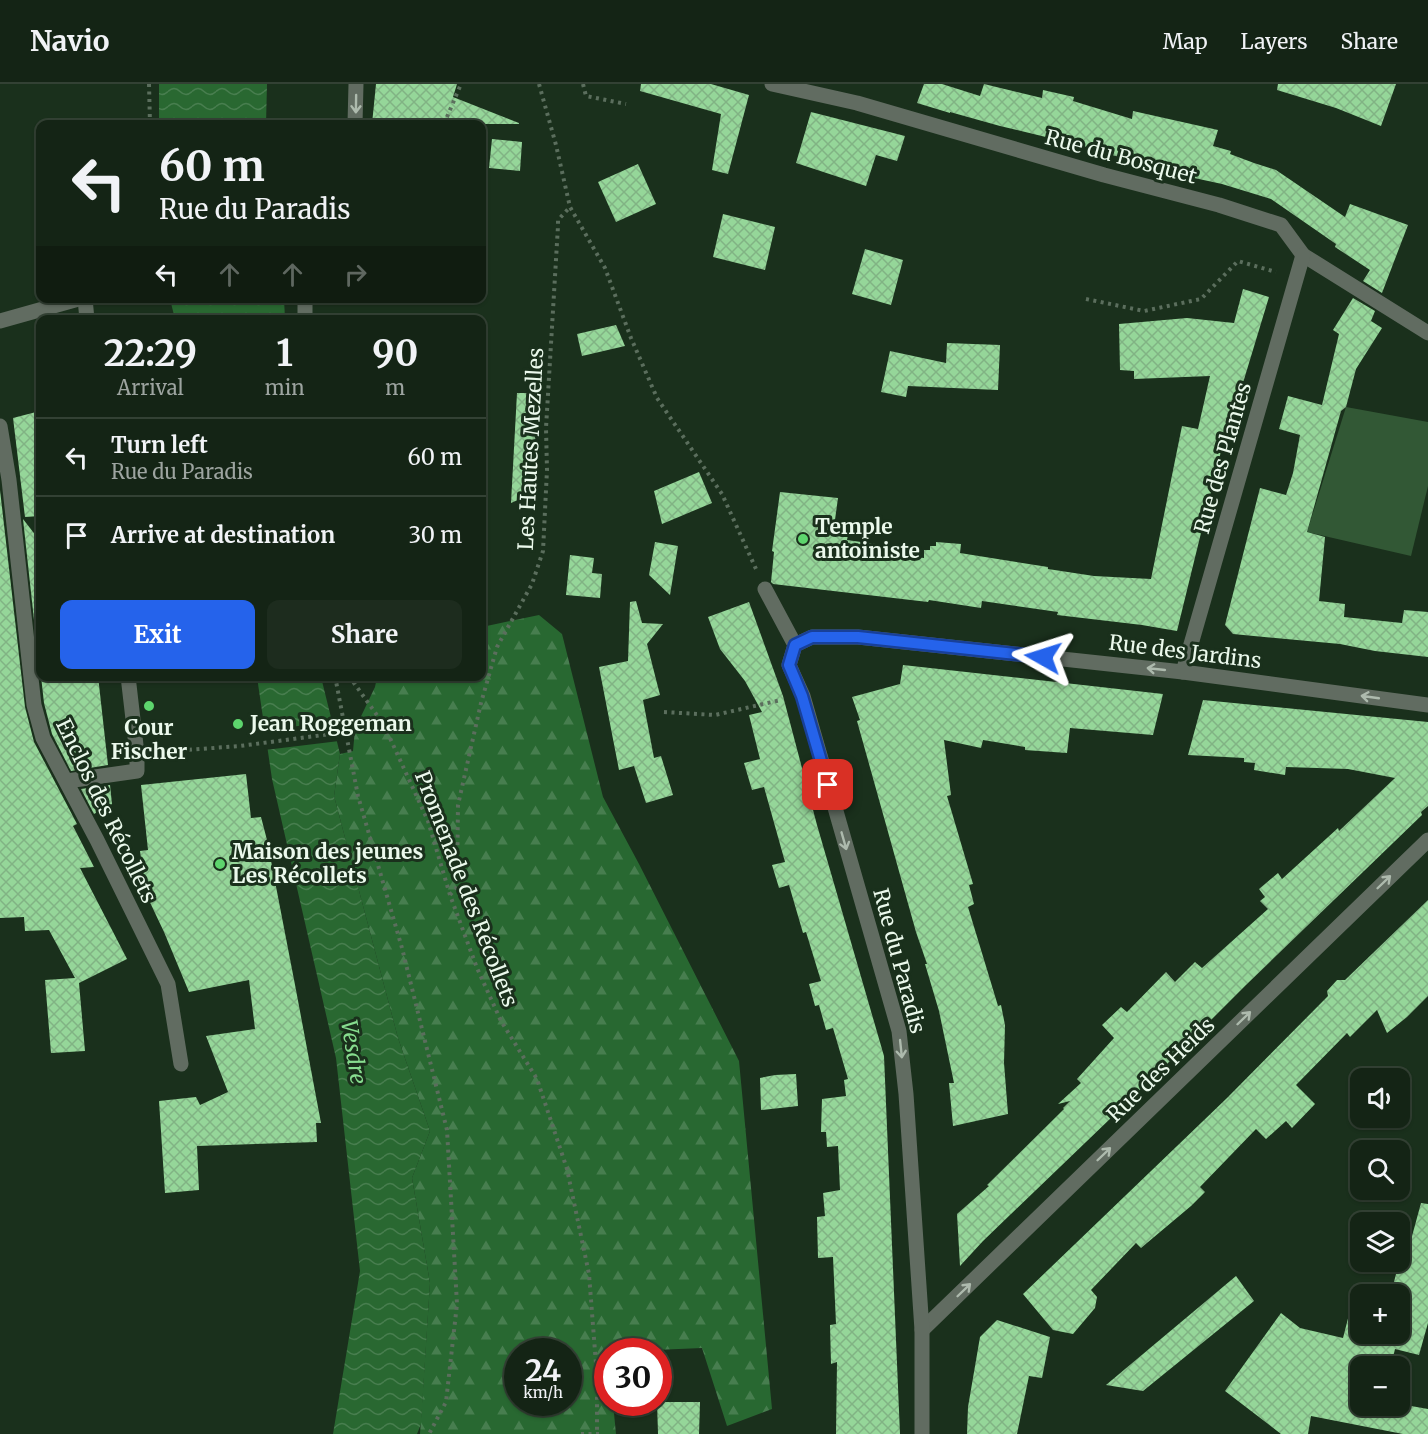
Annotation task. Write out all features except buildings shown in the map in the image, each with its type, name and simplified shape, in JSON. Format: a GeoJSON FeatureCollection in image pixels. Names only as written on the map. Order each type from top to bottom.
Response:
{"type":"FeatureCollection","features":[{"type":"Feature","properties":{"kind":"street"},"geometry":{"type":"LineString","coordinates":[[355,120],[356,84]]}},
{"type":"Feature","properties":{"kind":"street","name":"Rue du Bosquet"},"geometry":{"type":"LineString","coordinates":[[772,84],[857,103],[1104,176],[1219,205],[1281,225],[1303,255],[1428,333]]}},
{"type":"Feature","properties":{"kind":"street","name":"Rue des Plantes"},"geometry":{"type":"LineString","coordinates":[[1183,672],[1303,255]]}},
{"type":"Feature","properties":{"kind":"street"},"geometry":{"type":"LineString","coordinates":[[0,321],[66,303]]}},
{"type":"Feature","properties":{"kind":"street","name":"Enclos des Récollets"},"geometry":{"type":"LineString","coordinates":[[0,426],[9,480],[34,705],[43,738],[67,781],[168,984],[181,1064]]}},
{"type":"Feature","properties":{"kind":"street"},"geometry":{"type":"LineString","coordinates":[[765,589],[795,645]]}},
{"type":"Feature","properties":{"kind":"street","name":"Rue des Jardins"},"geometry":{"type":"LineString","coordinates":[[795,645],[812,637],[858,637],[1183,672],[1428,705]]}},
{"type":"Feature","properties":{"kind":"street","name":"Rue du Paradis"},"geometry":{"type":"LineString","coordinates":[[795,645],[789,665],[802,696],[899,1031],[906,1094],[922,1330],[922,1434]]}},
{"type":"Feature","properties":{"kind":"street"},"geometry":{"type":"LineString","coordinates":[[67,781],[137,771],[129,681]]}},
{"type":"Feature","properties":{"kind":"street","name":"Rue des Heids"},"geometry":{"type":"LineString","coordinates":[[922,1330],[1428,840]]}},
{"type":"Feature","properties":{"kind":"path"},"geometry":{"type":"LineString","coordinates":[[149,84],[150,120]]}},
{"type":"Feature","properties":{"kind":"path"},"geometry":{"type":"LineString","coordinates":[[446,120],[461,84]]}},
{"type":"Feature","properties":{"kind":"path"},"geometry":{"type":"LineString","coordinates":[[539,84],[570,207],[605,268],[631,338],[657,398],[722,494],[765,589]]}},
{"type":"Feature","properties":{"kind":"path"},"geometry":{"type":"LineString","coordinates":[[584,84],[586,96],[626,104]]}},
{"type":"Feature","properties":{"kind":"path","name":"Les Hautes Mezelles"},"geometry":{"type":"LineString","coordinates":[[450,895],[457,887],[458,805],[481,703],[497,647],[532,584],[543,551],[547,470],[546,428],[558,220],[570,207]]}},
{"type":"Feature","properties":{"kind":"path"},"geometry":{"type":"LineString","coordinates":[[1086,299],[1144,311],[1201,300],[1238,261],[1296,278]]}},
{"type":"Feature","properties":{"kind":"path"},"geometry":{"type":"LineString","coordinates":[[336,681],[358,796],[402,948],[447,1130],[457,1304],[447,1402],[429,1434]]}},
{"type":"Feature","properties":{"kind":"path","name":"Promenade des Récollets"},"geometry":{"type":"LineString","coordinates":[[353,681],[384,725],[428,821],[450,895],[477,968],[501,1021],[537,1079],[567,1169],[589,1274],[597,1377],[598,1434]]}},
{"type":"Feature","properties":{"kind":"path"},"geometry":{"type":"LineString","coordinates":[[664,712],[715,715],[802,696]]}},
{"type":"Feature","properties":{"kind":"path"},"geometry":{"type":"LineString","coordinates":[[137,753],[240,746],[346,732]]}},
{"type":"Feature","properties":{"kind":"path"},"geometry":{"type":"LineString","coordinates":[[581,1434],[598,1434]]}},
{"type":"Feature","properties":{"kind":"green space"},"geometry":{"type":"Polygon","coordinates":[[[539,615],[562,634],[603,797],[739,1061],[772,1409],[727,1426],[702,1348],[672,1349],[672,1338],[594,1338],[594,1416],[614,1416],[616,1434],[420,1434],[430,1283],[412,1178],[430,1131],[398,1038],[334,796],[340,754],[353,751],[355,729],[376,681],[486,681],[486,626],[539,615]]]}},
{"type":"Feature","properties":{"kind":"shaded area"},"geometry":{"type":"Polygon","coordinates":[[[1346,407],[1428,422],[1428,486],[1411,556],[1307,532],[1346,407]]]}},
{"type":"Feature","properties":{"kind":"water"},"geometry":{"type":"Polygon","coordinates":[[[159,84],[267,84],[266,120],[159,120],[159,84]]]}},
{"type":"Feature","properties":{"kind":"water"},"geometry":{"type":"Polygon","coordinates":[[[171,303],[284,303],[285,315],[174,315],[171,303]]]}},
{"type":"Feature","properties":{"kind":"water","name":"Vesdre"},"geometry":{"type":"Polygon","coordinates":[[[258,681],[322,681],[340,754],[334,796],[398,1038],[430,1131],[412,1178],[430,1283],[421,1424],[417,1434],[333,1434],[360,1271],[336,1058],[272,779],[258,681]]]}},
{"type":"Feature","properties":{"kind":"pier"},"geometry":{"type":"Polygon","coordinates":[[[334,721],[339,741],[265,750],[262,731],[334,721]]]}},
{"type":"Feature","properties":{"kind":"place","name":"Temple antoiniste"},"geometry":{"type":"Point","coordinates":[803,539]}},
{"type":"Feature","properties":{"kind":"place","name":"Cour Fischer"},"geometry":{"type":"Point","coordinates":[149,706]}},
{"type":"Feature","properties":{"kind":"place","name":"Jean Roggeman"},"geometry":{"type":"Point","coordinates":[238,724]}},
{"type":"Feature","properties":{"kind":"place","name":"Maison des jeunes Les Récollets"},"geometry":{"type":"Point","coordinates":[220,864]}},
{"type":"Feature","properties":{"kind":"route"},"geometry":{"type":"LineString","coordinates":[[828,785],[802,696],[789,665],[795,645],[812,637],[858,637],[1043,657]]}}]}
